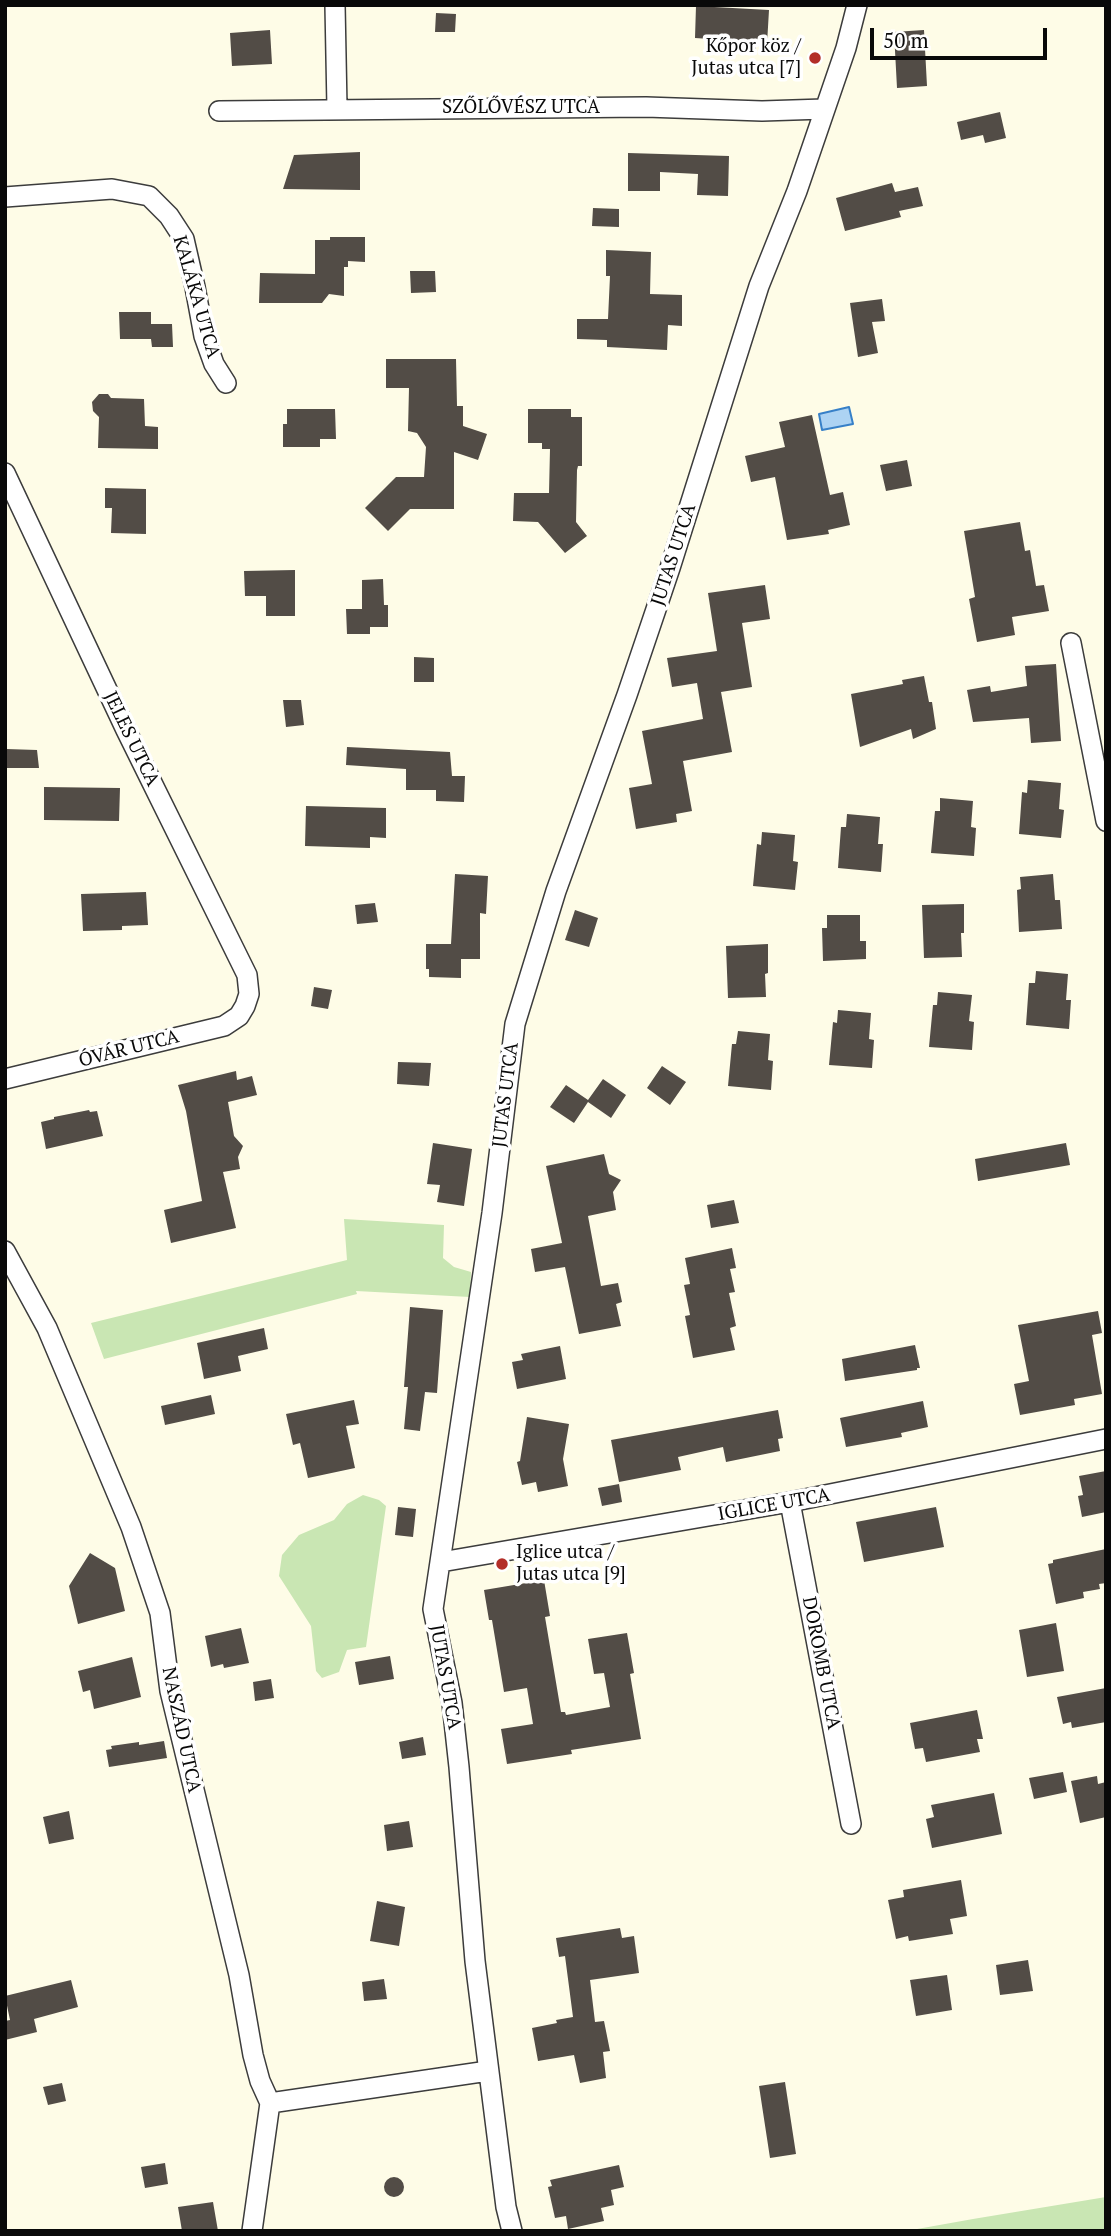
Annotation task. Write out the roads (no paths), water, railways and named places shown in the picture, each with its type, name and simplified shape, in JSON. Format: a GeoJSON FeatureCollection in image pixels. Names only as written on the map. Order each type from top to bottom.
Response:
{"type":"FeatureCollection","features":[{"type":"Feature","properties":{"kind":"street"},"geometry":{"type":"LineString","coordinates":[[335,5],[337,108]]}},
{"type":"Feature","properties":{"kind":"street","name":"JUTAS UTCA"},"geometry":{"type":"LineString","coordinates":[[512,2231],[506,2207],[475,1961],[454,1715],[433,1609],[492,1213],[515,1024],[556,891],[670,568],[759,286],[797,191],[846,48],[857,5]]}},
{"type":"Feature","properties":{"kind":"street","name":"SZŐLŐVÉSZ UTCA"},"geometry":{"type":"LineString","coordinates":[[219,111],[646,107],[762,111],[824,108]]}},
{"type":"Feature","properties":{"kind":"street","name":"KALÁKA UTCA"},"geometry":{"type":"LineString","coordinates":[[5,197],[112,189],[149,196],[169,216],[184,239],[204,337],[214,365],[226,383]]}},
{"type":"Feature","properties":{"kind":"street","name":"JELES UTCA"},"geometry":{"type":"LineString","coordinates":[[5,473],[126,730],[247,975],[249,994],[245,1006]]}},
{"type":"Feature","properties":{"kind":"street"},"geometry":{"type":"LineString","coordinates":[[1071,643],[1106,821]]}},
{"type":"Feature","properties":{"kind":"street","name":"ÓVÁR UTCA"},"geometry":{"type":"LineString","coordinates":[[5,1079],[224,1026],[239,1016],[245,1006]]}},
{"type":"Feature","properties":{"kind":"street","name":"NASZÁD UTCA"},"geometry":{"type":"LineString","coordinates":[[5,1251],[47,1328],[131,1527],[160,1613],[170,1691],[239,1975],[253,2055],[270,2103],[252,2231]]}},
{"type":"Feature","properties":{"kind":"street","name":"IGLICE UTCA"},"geometry":{"type":"LineString","coordinates":[[440,1562],[790,1502],[1106,1439]]}},
{"type":"Feature","properties":{"kind":"street","name":"DOROMB UTCA"},"geometry":{"type":"LineString","coordinates":[[790,1502],[851,1824]]}},
{"type":"Feature","properties":{"kind":"street"},"geometry":{"type":"LineString","coordinates":[[270,2103],[488,2071]]}},
{"type":"Feature","properties":{"kind":"water"},"geometry":{"type":"Polygon","coordinates":[[[849,407],[853,424],[822,430],[819,414],[849,407]]]}},
{"type":"Feature","properties":{"kind":"place","name":"Kőpor köz / Jutas utca [7]"},"geometry":{"type":"Point","coordinates":[815,58]}},
{"type":"Feature","properties":{"kind":"place","name":"Iglice utca / Jutas utca [9]"},"geometry":{"type":"Point","coordinates":[502,1564]}}]}
